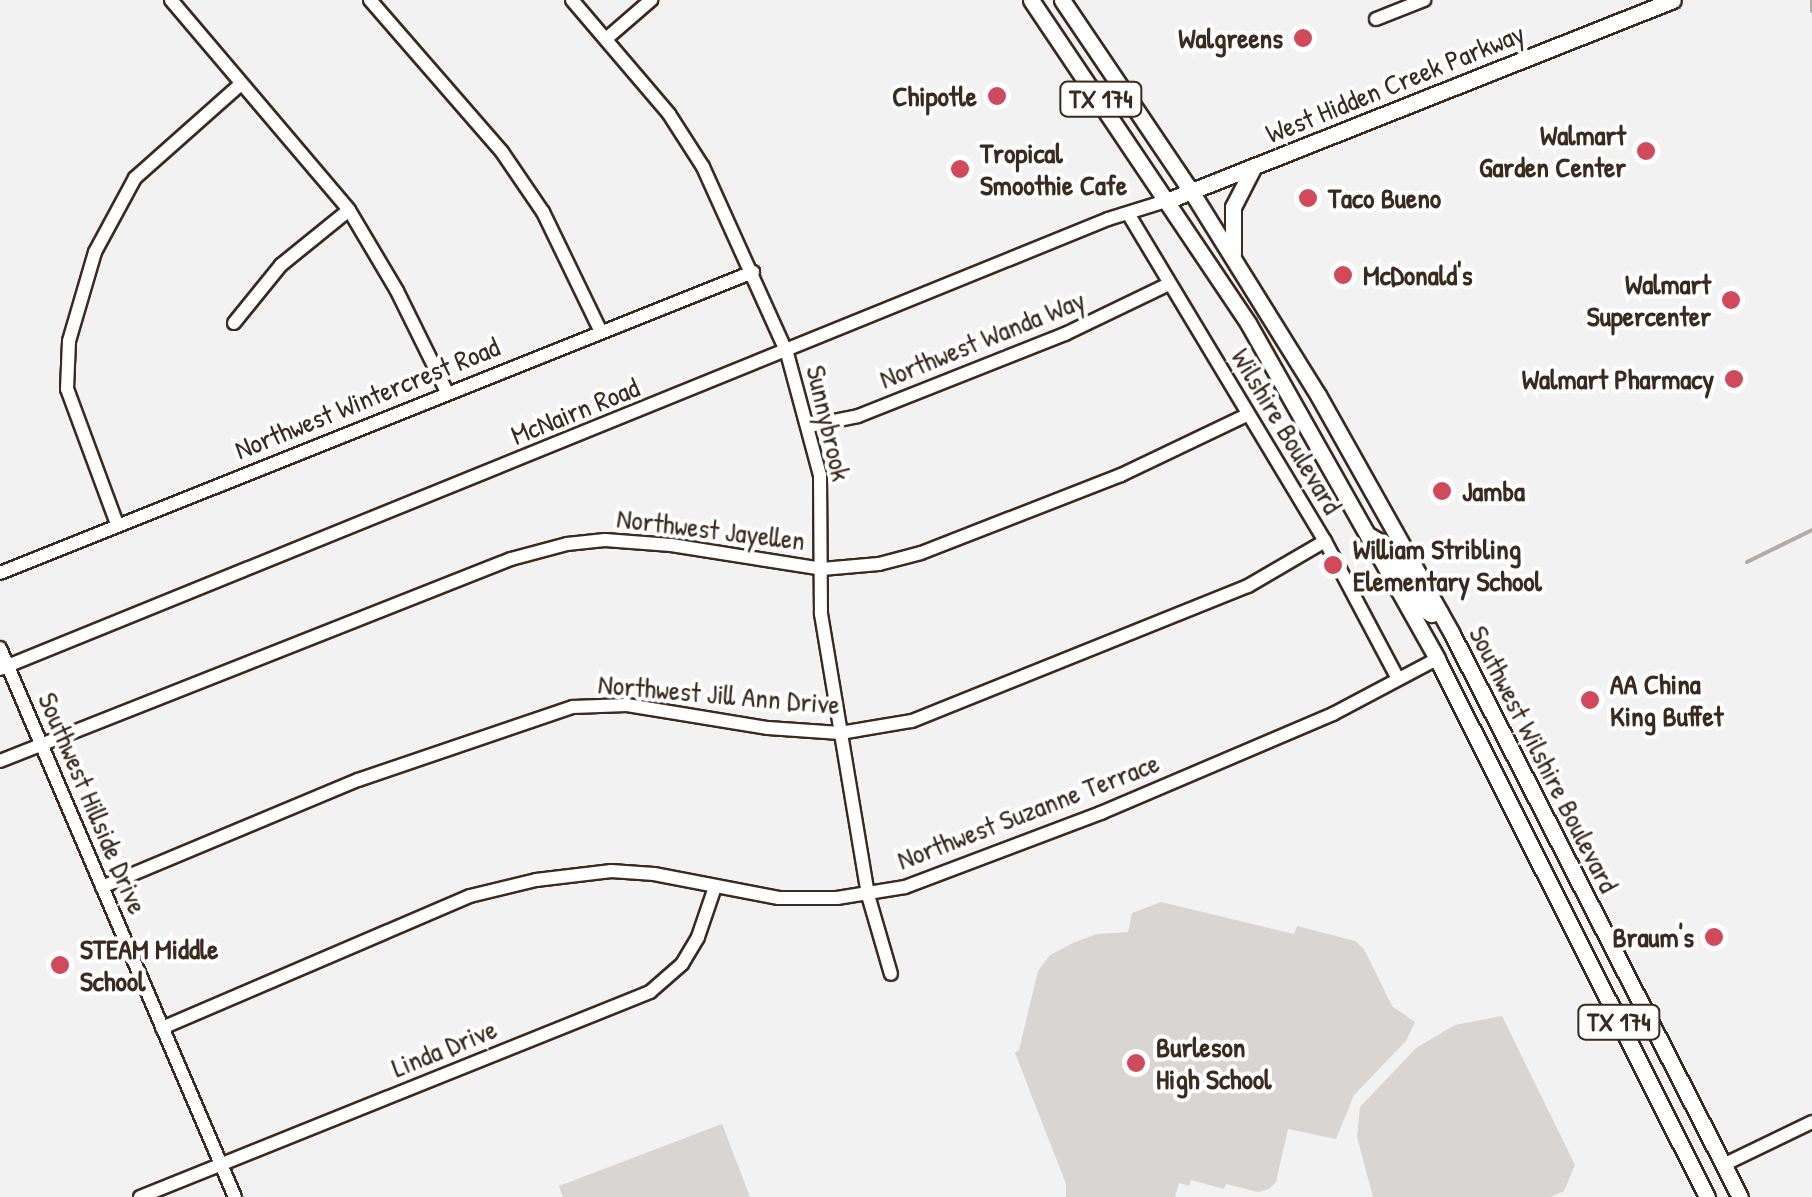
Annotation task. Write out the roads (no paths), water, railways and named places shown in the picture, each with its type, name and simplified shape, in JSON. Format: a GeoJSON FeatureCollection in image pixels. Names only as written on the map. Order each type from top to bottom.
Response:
{"type":"FeatureCollection","features":[{"type":"Feature","properties":{"kind":"main road","name":"Southwest Wilshire Boulevard"},"geometry":{"type":"LineString","coordinates":[[1032,0],[1248,323],[1367,534],[1437,659],[1707,1197]]}},
{"type":"Feature","properties":{"kind":"main road","name":"Southwest Wilshire Boulevard"},"geometry":{"type":"LineString","coordinates":[[1062,0],[1192,191],[1318,395],[1440,612],[1740,1197]]}},
{"type":"Feature","properties":{"kind":"main road","name":"West Hidden Creek Parkway"},"geometry":{"type":"LineString","coordinates":[[1169,200],[1673,0]]}},
{"type":"Feature","properties":{"kind":"main road"},"geometry":{"type":"LineString","coordinates":[[1233,258],[1233,207],[1254,166]]}},
{"type":"Feature","properties":{"kind":"main road"},"geometry":{"type":"LineString","coordinates":[[1367,534],[1389,547],[1422,608],[1431,614],[1440,612]]}},
{"type":"Feature","properties":{"kind":"main road"},"geometry":{"type":"LineString","coordinates":[[1532,847],[1555,835]]}},
{"type":"Feature","properties":{"kind":"street"},"geometry":{"type":"LineString","coordinates":[[172,0],[349,210],[414,323],[447,392]]}},
{"type":"Feature","properties":{"kind":"street"},"geometry":{"type":"LineString","coordinates":[[370,0],[502,152],[542,212],[602,332]]}},
{"type":"Feature","properties":{"kind":"street","name":"Sunnybrook"},"geometry":{"type":"LineString","coordinates":[[572,0],[669,114],[703,167],[787,353],[820,475],[821,614],[868,895],[890,974]]}},
{"type":"Feature","properties":{"kind":"street"},"geometry":{"type":"LineString","coordinates":[[606,40],[651,0]]}},
{"type":"Feature","properties":{"kind":"street"},"geometry":{"type":"LineString","coordinates":[[1376,19],[1424,0]]}},
{"type":"Feature","properties":{"kind":"street"},"geometry":{"type":"LineString","coordinates":[[117,524],[66,389],[69,341],[95,252],[135,178],[241,84]]}},
{"type":"Feature","properties":{"kind":"street","name":"McNairn Road"},"geometry":{"type":"LineString","coordinates":[[4,668],[787,353],[1108,219],[1169,200]]}},
{"type":"Feature","properties":{"kind":"street"},"geometry":{"type":"LineString","coordinates":[[234,322],[281,265],[349,210]]}},
{"type":"Feature","properties":{"kind":"street","name":"Wilshire Boulevard"},"geometry":{"type":"LineString","coordinates":[[1129,215],[1325,541],[1397,676]]}},
{"type":"Feature","properties":{"kind":"street","name":"Northwest Wintercrest Road"},"geometry":{"type":"LineString","coordinates":[[0,573],[753,272]]}},
{"type":"Feature","properties":{"kind":"street","name":"Northwest Wanda Way"},"geometry":{"type":"LineString","coordinates":[[808,426],[875,410],[1065,334],[1169,284]]}},
{"type":"Feature","properties":{"kind":"street","name":"Northwest Jayellen"},"geometry":{"type":"LineString","coordinates":[[0,761],[448,580],[567,544],[605,540],[671,545],[822,568],[879,564],[921,554],[1121,474],[1247,414]]}},
{"type":"Feature","properties":{"kind":"street","name":"Northwest Jill Ann Drive"},"geometry":{"type":"LineString","coordinates":[[102,887],[358,780],[573,707],[627,705],[768,728],[840,733],[912,722],[1248,586],[1325,541]]}},
{"type":"Feature","properties":{"kind":"street","name":"Southwest Hillside Drive"},"geometry":{"type":"LineString","coordinates":[[0,648],[4,668],[235,1197]]}},
{"type":"Feature","properties":{"kind":"street","name":"Northwest Suzanne Terrace"},"geometry":{"type":"LineString","coordinates":[[162,1028],[486,892],[536,880],[611,871],[779,898],[868,895],[905,888],[1101,813],[1333,714],[1397,676],[1437,659]]}},
{"type":"Feature","properties":{"kind":"street","name":"Linda Drive"},"geometry":{"type":"LineString","coordinates":[[140,1197],[650,992],[682,964],[698,938],[715,887]]}},
{"type":"Feature","properties":{"kind":"street"},"geometry":{"type":"LineString","coordinates":[[1723,1165],[1812,1122]]}},
{"type":"Feature","properties":{"kind":"waterway"},"geometry":{"type":"LineString","coordinates":[[1812,0],[1812,11]]}},
{"type":"Feature","properties":{"kind":"waterway"},"geometry":{"type":"LineString","coordinates":[[1747,562],[1812,530]]}},
{"type":"Feature","properties":{"kind":"place","name":"Walgreens"},"geometry":{"type":"Point","coordinates":[1303,38]}},
{"type":"Feature","properties":{"kind":"place","name":"Chipotle"},"geometry":{"type":"Point","coordinates":[997,96]}},
{"type":"Feature","properties":{"kind":"place","name":"Walmart Garden Center"},"geometry":{"type":"Point","coordinates":[1646,151]}},
{"type":"Feature","properties":{"kind":"place","name":"Tropical Smoothie Cafe"},"geometry":{"type":"Point","coordinates":[960,169]}},
{"type":"Feature","properties":{"kind":"place","name":"Taco Bueno"},"geometry":{"type":"Point","coordinates":[1308,198]}},
{"type":"Feature","properties":{"kind":"place","name":"McDonald's"},"geometry":{"type":"Point","coordinates":[1343,275]}},
{"type":"Feature","properties":{"kind":"place","name":"Walmart Supercenter"},"geometry":{"type":"Point","coordinates":[1731,300]}},
{"type":"Feature","properties":{"kind":"place","name":"Walmart Pharmacy"},"geometry":{"type":"Point","coordinates":[1734,379]}},
{"type":"Feature","properties":{"kind":"place","name":"Jamba"},"geometry":{"type":"Point","coordinates":[1442,491]}},
{"type":"Feature","properties":{"kind":"place","name":"William Stribling Elementary School"},"geometry":{"type":"Point","coordinates":[1333,565]}},
{"type":"Feature","properties":{"kind":"place","name":"AA China King Buffet"},"geometry":{"type":"Point","coordinates":[1590,700]}},
{"type":"Feature","properties":{"kind":"place","name":"Braum's"},"geometry":{"type":"Point","coordinates":[1714,937]}},
{"type":"Feature","properties":{"kind":"place","name":"STEAM Middle School"},"geometry":{"type":"Point","coordinates":[60,965]}},
{"type":"Feature","properties":{"kind":"place","name":"Burleson High School"},"geometry":{"type":"Point","coordinates":[1136,1063]}}]}
